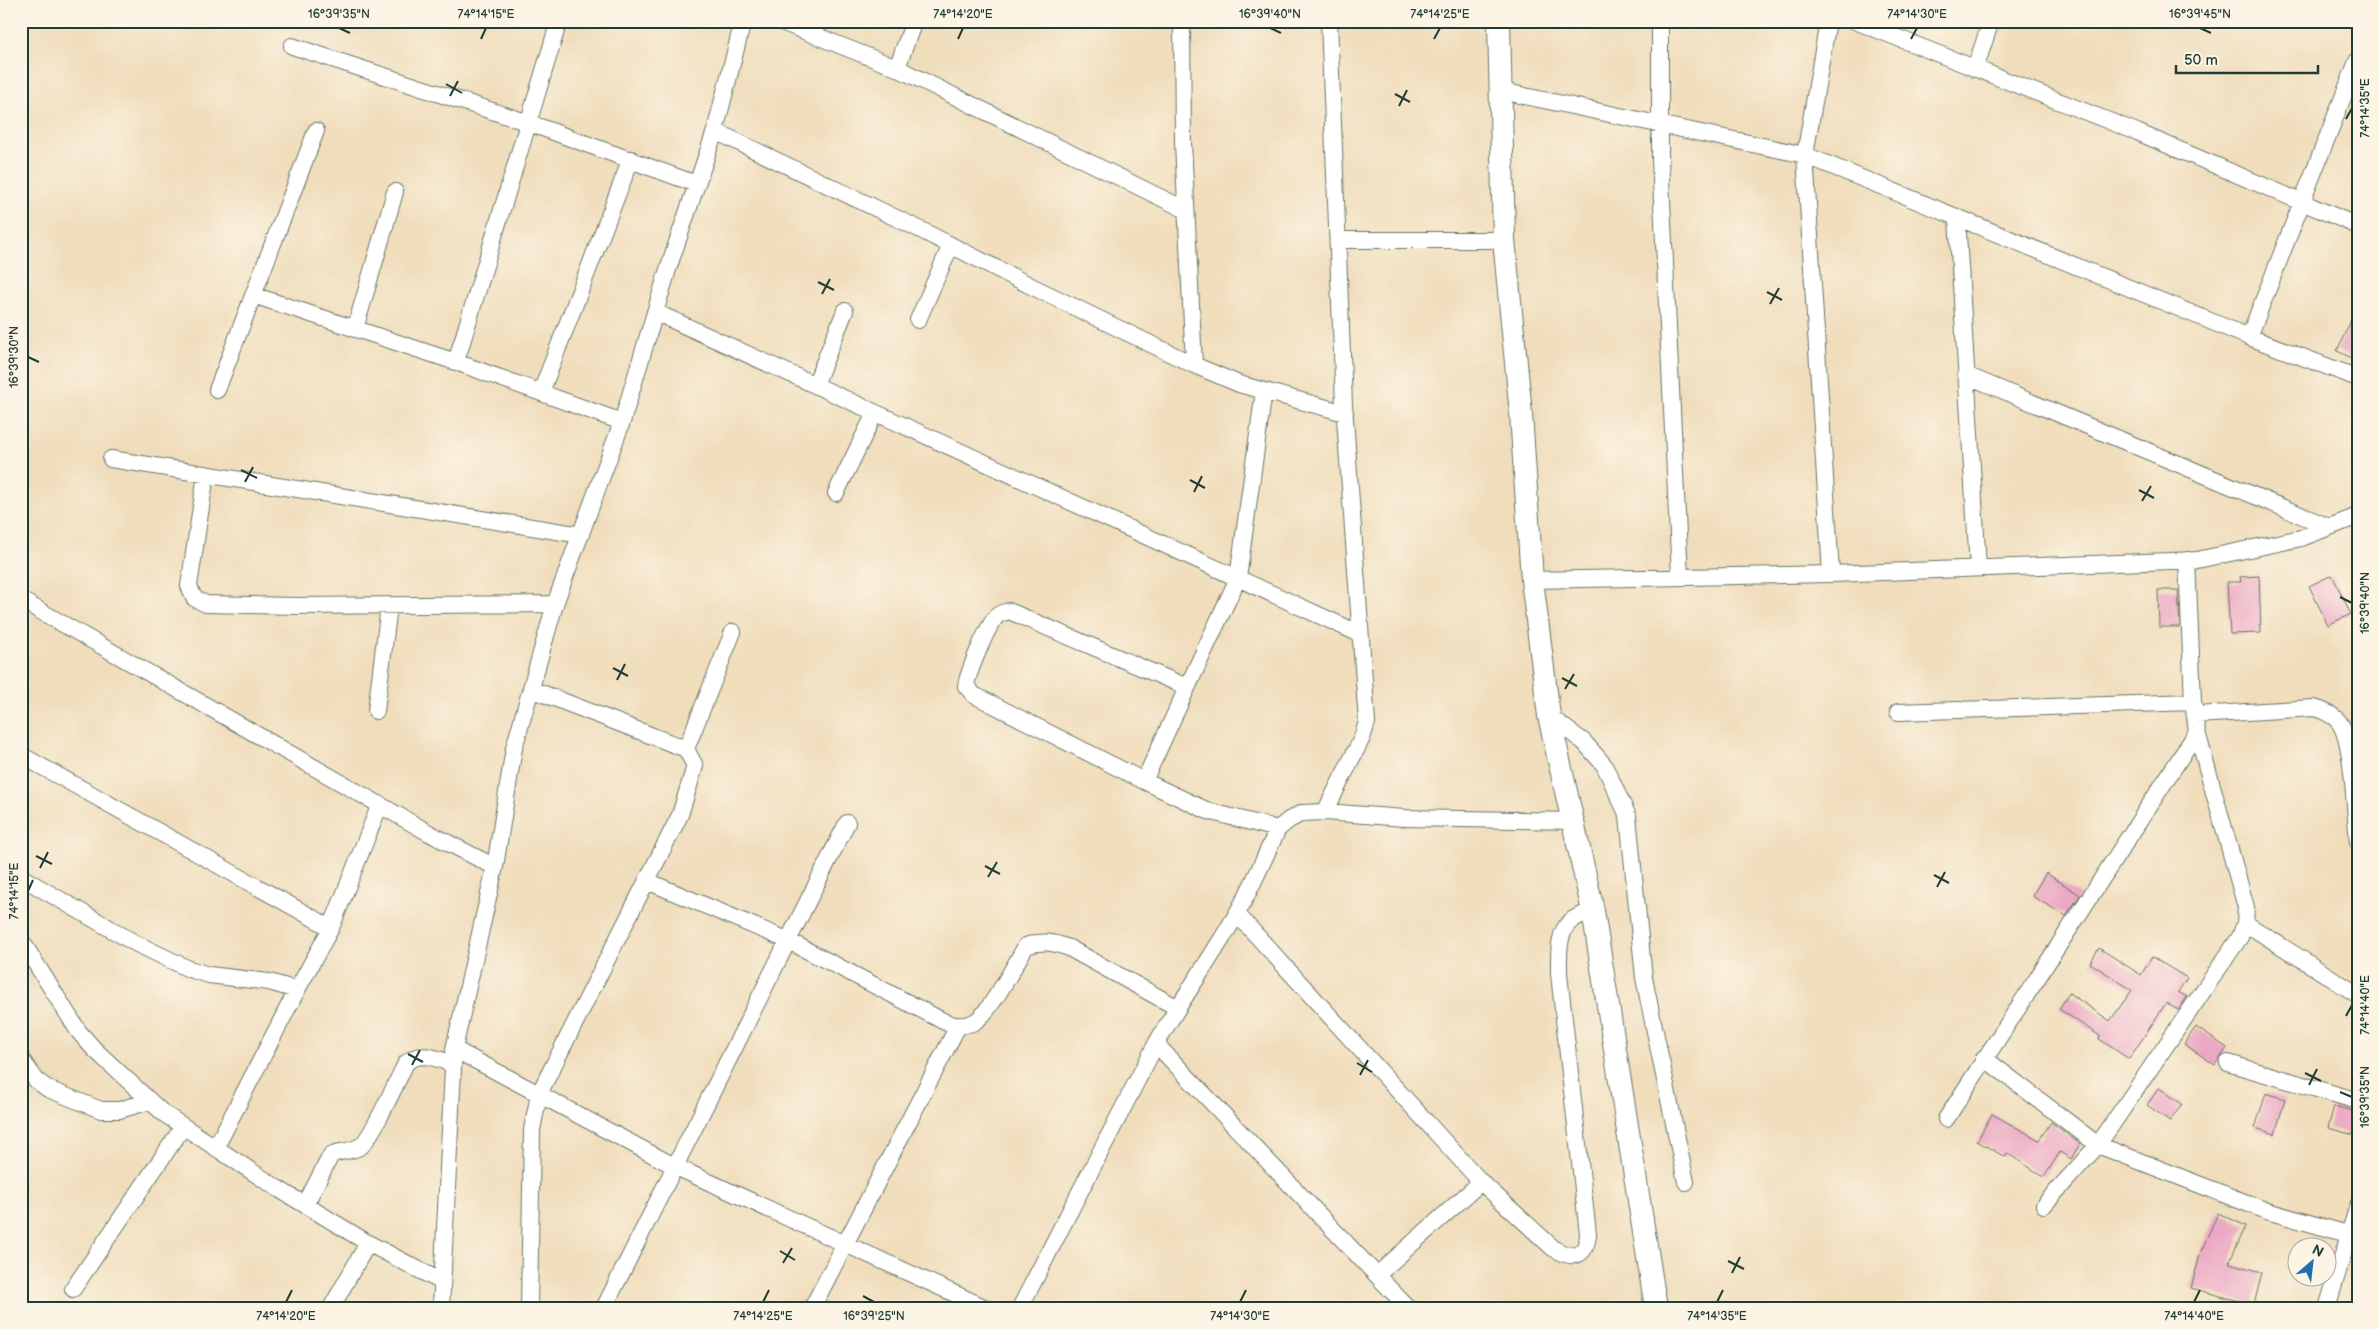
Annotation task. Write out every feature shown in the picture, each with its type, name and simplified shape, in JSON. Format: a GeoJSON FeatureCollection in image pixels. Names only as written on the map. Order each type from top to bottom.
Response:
{"type":"FeatureCollection","features":[{"type":"Feature","properties":{"kind":"street"},"geometry":{"type":"LineString","coordinates":[[456,362],[559,21]]}},
{"type":"Feature","properties":{"kind":"street"},"geometry":{"type":"LineString","coordinates":[[441,1308],[453,1057],[495,867],[514,748],[555,604],[622,422],[655,312],[715,131],[743,21]]}},
{"type":"Feature","properties":{"kind":"street"},"geometry":{"type":"LineString","coordinates":[[779,21],[896,68],[1186,210]]}},
{"type":"Feature","properties":{"kind":"street"},"geometry":{"type":"LineString","coordinates":[[896,68],[914,21]]}},
{"type":"Feature","properties":{"kind":"street"},"geometry":{"type":"LineString","coordinates":[[1182,21],[1183,143],[1194,365]]}},
{"type":"Feature","properties":{"kind":"street"},"geometry":{"type":"LineString","coordinates":[[1325,812],[1362,738],[1367,722],[1344,413],[1329,21]]}},
{"type":"Feature","properties":{"kind":"street"},"geometry":{"type":"LineString","coordinates":[[1499,21],[1504,240],[1521,414],[1532,580],[1549,716],[1593,911],[1656,1308]]}},
{"type":"Feature","properties":{"kind":"street"},"geometry":{"type":"LineString","coordinates":[[1660,21],[1660,123],[1680,577]]}},
{"type":"Feature","properties":{"kind":"street"},"geometry":{"type":"LineString","coordinates":[[1828,21],[1804,155],[1831,574]]}},
{"type":"Feature","properties":{"kind":"street"},"geometry":{"type":"LineString","coordinates":[[1854,21],[2146,136],[2358,226]]}},
{"type":"Feature","properties":{"kind":"street"},"geometry":{"type":"LineString","coordinates":[[1975,68],[1991,21]]}},
{"type":"Feature","properties":{"kind":"street"},"geometry":{"type":"LineString","coordinates":[[292,46],[529,123],[696,184]]}},
{"type":"Feature","properties":{"kind":"street"},"geometry":{"type":"LineString","coordinates":[[2250,337],[2357,66]]}},
{"type":"Feature","properties":{"kind":"street"},"geometry":{"type":"LineString","coordinates":[[1501,91],[1660,123],[1804,155],[2250,337],[2358,378]]}},
{"type":"Feature","properties":{"kind":"street"},"geometry":{"type":"LineString","coordinates":[[216,390],[316,131]]}},
{"type":"Feature","properties":{"kind":"street"},"geometry":{"type":"LineString","coordinates":[[715,131],[1194,365],[1239,384],[1344,413]]}},
{"type":"Feature","properties":{"kind":"street"},"geometry":{"type":"LineString","coordinates":[[541,392],[631,159]]}},
{"type":"Feature","properties":{"kind":"street"},"geometry":{"type":"LineString","coordinates":[[355,329],[394,192]]}},
{"type":"Feature","properties":{"kind":"street"},"geometry":{"type":"LineString","coordinates":[[1957,218],[1978,568]]}},
{"type":"Feature","properties":{"kind":"street"},"geometry":{"type":"LineString","coordinates":[[1338,240],[1504,240]]}},
{"type":"Feature","properties":{"kind":"street"},"geometry":{"type":"LineString","coordinates":[[918,320],[951,245]]}},
{"type":"Feature","properties":{"kind":"street"},"geometry":{"type":"LineString","coordinates":[[253,295],[456,362],[622,422]]}},
{"type":"Feature","properties":{"kind":"street"},"geometry":{"type":"LineString","coordinates":[[815,385],[845,311]]}},
{"type":"Feature","properties":{"kind":"street"},"geometry":{"type":"LineString","coordinates":[[655,312],[1360,634]]}},
{"type":"Feature","properties":{"kind":"street"},"geometry":{"type":"LineString","coordinates":[[1966,375],[2329,527]]}},
{"type":"Feature","properties":{"kind":"street"},"geometry":{"type":"LineString","coordinates":[[1144,781],[1238,578],[1264,391]]}},
{"type":"Feature","properties":{"kind":"street"},"geometry":{"type":"LineString","coordinates":[[836,493],[875,413]]}},
{"type":"Feature","properties":{"kind":"street"},"geometry":{"type":"LineString","coordinates":[[111,459],[581,535]]}},
{"type":"Feature","properties":{"kind":"street"},"geometry":{"type":"LineString","coordinates":[[206,474],[189,586],[194,598],[206,604],[233,606],[555,604]]}},
{"type":"Feature","properties":{"kind":"street"},"geometry":{"type":"LineString","coordinates":[[1532,580],[1831,574],[2197,560],[2301,538],[2358,516]]}},
{"type":"Feature","properties":{"kind":"street"},"geometry":{"type":"LineString","coordinates":[[2044,1205],[2098,1145],[2240,937],[2245,923],[2246,907],[2197,732],[2194,708],[2187,560]]}},
{"type":"Feature","properties":{"kind":"street"},"geometry":{"type":"LineString","coordinates":[[21,600],[380,804],[495,867]]}},
{"type":"Feature","properties":{"kind":"street"},"geometry":{"type":"LineString","coordinates":[[376,711],[389,606]]}},
{"type":"Feature","properties":{"kind":"street"},"geometry":{"type":"LineString","coordinates":[[1187,687],[1010,611],[999,614],[991,624],[967,675],[966,686],[974,695],[1144,781],[1208,811],[1278,830]]}},
{"type":"Feature","properties":{"kind":"street"},"geometry":{"type":"LineString","coordinates":[[686,749],[733,632]]}},
{"type":"Feature","properties":{"kind":"street"},"geometry":{"type":"LineString","coordinates":[[529,1308],[532,1130],[540,1094],[680,815],[695,766],[686,749],[532,689]]}},
{"type":"Feature","properties":{"kind":"street"},"geometry":{"type":"LineString","coordinates":[[1898,712],[2314,708],[2334,717],[2342,726],[2348,744],[2358,842]]}},
{"type":"Feature","properties":{"kind":"street"},"geometry":{"type":"LineString","coordinates":[[1549,716],[1584,742],[1604,766],[1628,816],[1644,978],[1686,1182]]}},
{"type":"Feature","properties":{"kind":"street"},"geometry":{"type":"LineString","coordinates":[[1946,1119],[2197,732]]}},
{"type":"Feature","properties":{"kind":"street"},"geometry":{"type":"LineString","coordinates":[[21,755],[332,928]]}},
{"type":"Feature","properties":{"kind":"street"},"geometry":{"type":"LineString","coordinates":[[216,1147],[297,990],[332,928],[380,804]]}},
{"type":"Feature","properties":{"kind":"street"},"geometry":{"type":"LineString","coordinates":[[1020,1308],[1176,1007],[1200,974],[1237,914],[1278,830],[1289,820],[1302,813],[1325,812],[1404,818],[1574,821]]}},
{"type":"Feature","properties":{"kind":"street"},"geometry":{"type":"LineString","coordinates":[[604,1308],[846,823]]}},
{"type":"Feature","properties":{"kind":"street"},"geometry":{"type":"LineString","coordinates":[[21,877],[135,943],[189,969],[209,975],[269,982],[297,990]]}},
{"type":"Feature","properties":{"kind":"street"},"geometry":{"type":"LineString","coordinates":[[647,880],[787,940],[945,1022],[958,1026],[973,1023],[984,1015],[1026,946],[1039,941],[1055,943],[1069,948],[1176,1007]]}},
{"type":"Feature","properties":{"kind":"street"},"geometry":{"type":"LineString","coordinates":[[1237,914],[1481,1182],[1553,1248],[1564,1255],[1573,1256],[1582,1252],[1587,1244],[1588,1234],[1559,966],[1559,949],[1565,927],[1572,920],[1593,911]]}},
{"type":"Feature","properties":{"kind":"street"},"geometry":{"type":"LineString","coordinates":[[2245,923],[2358,995]]}},
{"type":"Feature","properties":{"kind":"street"},"geometry":{"type":"LineString","coordinates":[[21,940],[79,1032],[95,1050],[150,1101],[183,1127],[305,1205],[368,1243],[442,1282]]}},
{"type":"Feature","properties":{"kind":"street"},"geometry":{"type":"LineString","coordinates":[[812,1308],[958,1026]]}},
{"type":"Feature","properties":{"kind":"street"},"geometry":{"type":"LineString","coordinates":[[1156,1044],[1408,1308]]}},
{"type":"Feature","properties":{"kind":"street"},"geometry":{"type":"LineString","coordinates":[[305,1205],[331,1155],[337,1152],[354,1150],[367,1138],[406,1062],[412,1057],[423,1055],[453,1057],[540,1094],[676,1167],[986,1308]]}},
{"type":"Feature","properties":{"kind":"street"},"geometry":{"type":"LineString","coordinates":[[1984,1058],[2098,1145],[2267,1211],[2353,1235]]}},
{"type":"Feature","properties":{"kind":"street"},"geometry":{"type":"LineString","coordinates":[[21,1059],[36,1080],[48,1089],[101,1110],[119,1110],[150,1101]]}},
{"type":"Feature","properties":{"kind":"street"},"geometry":{"type":"LineString","coordinates":[[2228,1063],[2358,1101]]}},
{"type":"Feature","properties":{"kind":"street"},"geometry":{"type":"LineString","coordinates":[[74,1289],[183,1127]]}},
{"type":"Feature","properties":{"kind":"street"},"geometry":{"type":"LineString","coordinates":[[1377,1275],[1481,1182]]}},
{"type":"Feature","properties":{"kind":"street"},"geometry":{"type":"LineString","coordinates":[[2327,1308],[2353,1235],[2358,1205]]}},
{"type":"Feature","properties":{"kind":"street"},"geometry":{"type":"LineString","coordinates":[[331,1308],[368,1243]]}},
{"type":"Feature","properties":{"kind":"building"},"geometry":{"type":"Polygon","coordinates":[[[2358,305],[2358,361],[2337,351],[2358,305]]]}},
{"type":"Feature","properties":{"kind":"building"},"geometry":{"type":"Polygon","coordinates":[[[2332,575],[2351,614],[2328,625],[2309,586],[2332,575]]]}},
{"type":"Feature","properties":{"kind":"building"},"geometry":{"type":"Polygon","coordinates":[[[2259,576],[2261,633],[2230,634],[2227,582],[2241,582],[2240,577],[2259,576]]]}},
{"type":"Feature","properties":{"kind":"building"},"geometry":{"type":"Polygon","coordinates":[[[2158,590],[2178,590],[2180,627],[2159,627],[2158,590]]]}},
{"type":"Feature","properties":{"kind":"building"},"geometry":{"type":"Polygon","coordinates":[[[2046,873],[2080,895],[2066,916],[2032,896],[2046,873]]]}},
{"type":"Feature","properties":{"kind":"building"},"geometry":{"type":"Polygon","coordinates":[[[2099,948],[2141,975],[2152,957],[2187,978],[2178,992],[2187,997],[2178,1010],[2166,1003],[2129,1059],[2099,1039],[2100,1036],[2059,1009],[2069,993],[2110,1021],[2132,990],[2090,963],[2099,948]]]}},
{"type":"Feature","properties":{"kind":"building"},"geometry":{"type":"Polygon","coordinates":[[[2196,1027],[2227,1048],[2215,1065],[2184,1044],[2196,1027]]]}},
{"type":"Feature","properties":{"kind":"building"},"geometry":{"type":"Polygon","coordinates":[[[2159,1088],[2182,1104],[2170,1121],[2147,1105],[2159,1088]]]}},
{"type":"Feature","properties":{"kind":"building"},"geometry":{"type":"Polygon","coordinates":[[[2266,1093],[2285,1099],[2275,1134],[2255,1128],[2266,1093]]]}},
{"type":"Feature","properties":{"kind":"building"},"geometry":{"type":"Polygon","coordinates":[[[2334,1106],[2358,1112],[2358,1136],[2328,1128],[2334,1106]]]}},
{"type":"Feature","properties":{"kind":"building"},"geometry":{"type":"Polygon","coordinates":[[[1992,1114],[2039,1140],[2051,1122],[2080,1144],[2071,1159],[2060,1152],[2044,1177],[2007,1153],[2005,1157],[1977,1141],[1992,1114]]]}},
{"type":"Feature","properties":{"kind":"building"},"geometry":{"type":"Polygon","coordinates":[[[2218,1213],[2246,1226],[2229,1263],[2262,1272],[2254,1305],[2191,1288],[2201,1251],[2218,1213]]]}}]}
